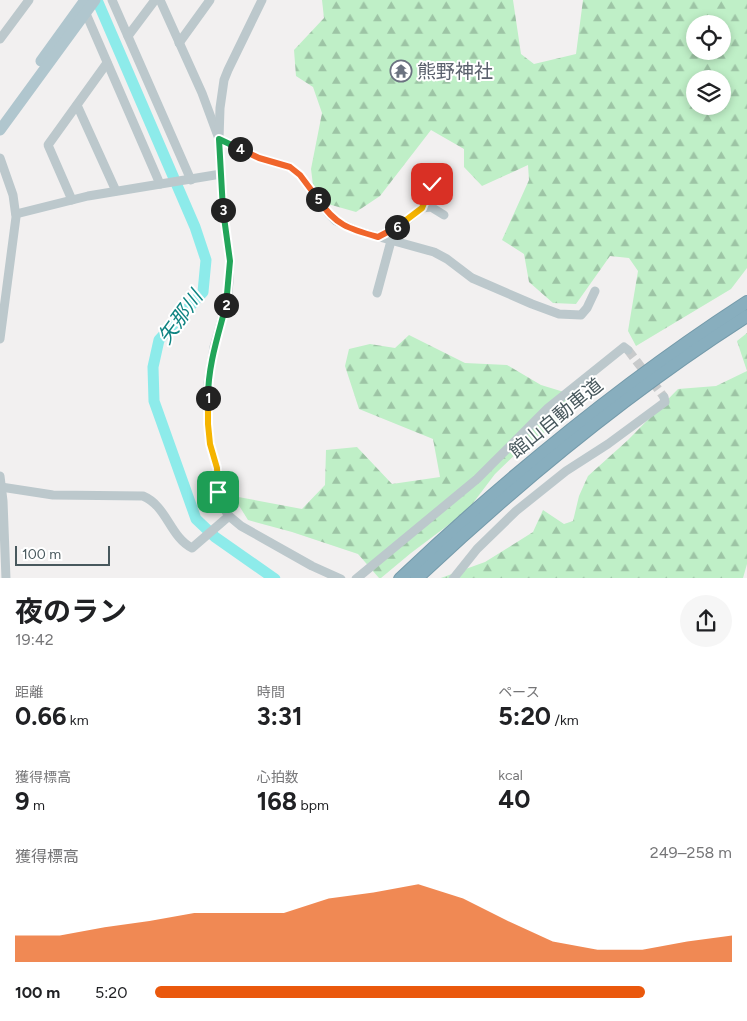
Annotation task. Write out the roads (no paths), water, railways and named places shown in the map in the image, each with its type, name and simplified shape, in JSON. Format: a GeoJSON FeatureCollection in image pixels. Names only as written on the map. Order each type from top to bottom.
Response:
{"type":"FeatureCollection","features":[{"type":"Feature","properties":{"kind":"highway","name":"館山自動車道"},"geometry":{"type":"LineString","coordinates":[[400,578],[470,513],[551,444],[671,353],[747,302]]}},
{"type":"Feature","properties":{"kind":"highway","name":"館山自動車道"},"geometry":{"type":"LineString","coordinates":[[416,578],[478,521],[558,453],[677,363],[747,316]]}},
{"type":"Feature","properties":{"kind":"main road"},"geometry":{"type":"LineString","coordinates":[[0,117],[83,5],[95,0]]}},
{"type":"Feature","properties":{"kind":"main road"},"geometry":{"type":"LineString","coordinates":[[0,130],[83,5]]}},
{"type":"Feature","properties":{"kind":"street"},"geometry":{"type":"LineString","coordinates":[[0,39],[29,0]]}},
{"type":"Feature","properties":{"kind":"street"},"geometry":{"type":"LineString","coordinates":[[112,0],[189,180]]}},
{"type":"Feature","properties":{"kind":"street"},"geometry":{"type":"LineString","coordinates":[[128,36],[155,0]]}},
{"type":"Feature","properties":{"kind":"street"},"geometry":{"type":"LineString","coordinates":[[160,0],[202,93],[219,139],[259,158],[290,167],[300,175],[336,221],[358,231],[434,252],[447,259],[472,278],[560,314],[581,315],[587,308],[595,291]]}},
{"type":"Feature","properties":{"kind":"street"},"geometry":{"type":"LineString","coordinates":[[179,43],[210,0]]}},
{"type":"Feature","properties":{"kind":"street"},"geometry":{"type":"LineString","coordinates":[[226,519],[218,492],[217,468],[210,444],[208,424],[209,374],[214,346],[227,301],[230,261],[223,212],[219,139],[220,108],[224,80],[262,0]]}},
{"type":"Feature","properties":{"kind":"street"},"geometry":{"type":"LineString","coordinates":[[83,5],[162,184]]}},
{"type":"Feature","properties":{"kind":"street"},"geometry":{"type":"LineString","coordinates":[[72,200],[48,145],[107,63]]}},
{"type":"Feature","properties":{"kind":"street"},"geometry":{"type":"LineString","coordinates":[[78,105],[116,191]]}},
{"type":"Feature","properties":{"kind":"street"},"geometry":{"type":"LineString","coordinates":[[0,158],[11,187],[16,214],[0,339]]}},
{"type":"Feature","properties":{"kind":"street"},"geometry":{"type":"LineString","coordinates":[[16,214],[116,191],[221,174]]}},
{"type":"Feature","properties":{"kind":"street"},"geometry":{"type":"LineString","coordinates":[[378,237],[406,221],[422,208],[432,184]]}},
{"type":"Feature","properties":{"kind":"street"},"geometry":{"type":"LineString","coordinates":[[422,208],[431,207],[444,215]]}},
{"type":"Feature","properties":{"kind":"street"},"geometry":{"type":"LineString","coordinates":[[377,293],[391,241]]}},
{"type":"Feature","properties":{"kind":"street"},"geometry":{"type":"LineString","coordinates":[[356,578],[477,479],[532,423],[577,383],[624,347],[628,350]]}},
{"type":"Feature","properties":{"kind":"street"},"geometry":{"type":"LineString","coordinates":[[453,578],[477,549],[516,512],[566,471],[608,444],[665,402],[664,398]]}},
{"type":"Feature","properties":{"kind":"street"},"geometry":{"type":"LineString","coordinates":[[0,476],[4,501],[6,578]]}},
{"type":"Feature","properties":{"kind":"street"},"geometry":{"type":"LineString","coordinates":[[2,487],[53,495],[143,496],[155,504],[183,543],[192,548],[226,519]]}},
{"type":"Feature","properties":{"kind":"street"},"geometry":{"type":"LineString","coordinates":[[226,519],[242,526],[304,562],[342,578]]}},
{"type":"Feature","properties":{"kind":"waterway","name":"矢那川"},"geometry":{"type":"LineString","coordinates":[[97,0],[195,227],[206,260],[203,292],[159,340],[153,367],[154,401],[196,519],[215,537],[274,578]]}},
{"type":"Feature","properties":{"kind":"tunnel"},"geometry":{"type":"LineString","coordinates":[[628,350],[664,397]]}},
{"type":"Feature","properties":{"kind":"place","name":"熊野神社"},"geometry":{"type":"Point","coordinates":[401,71]}}]}
